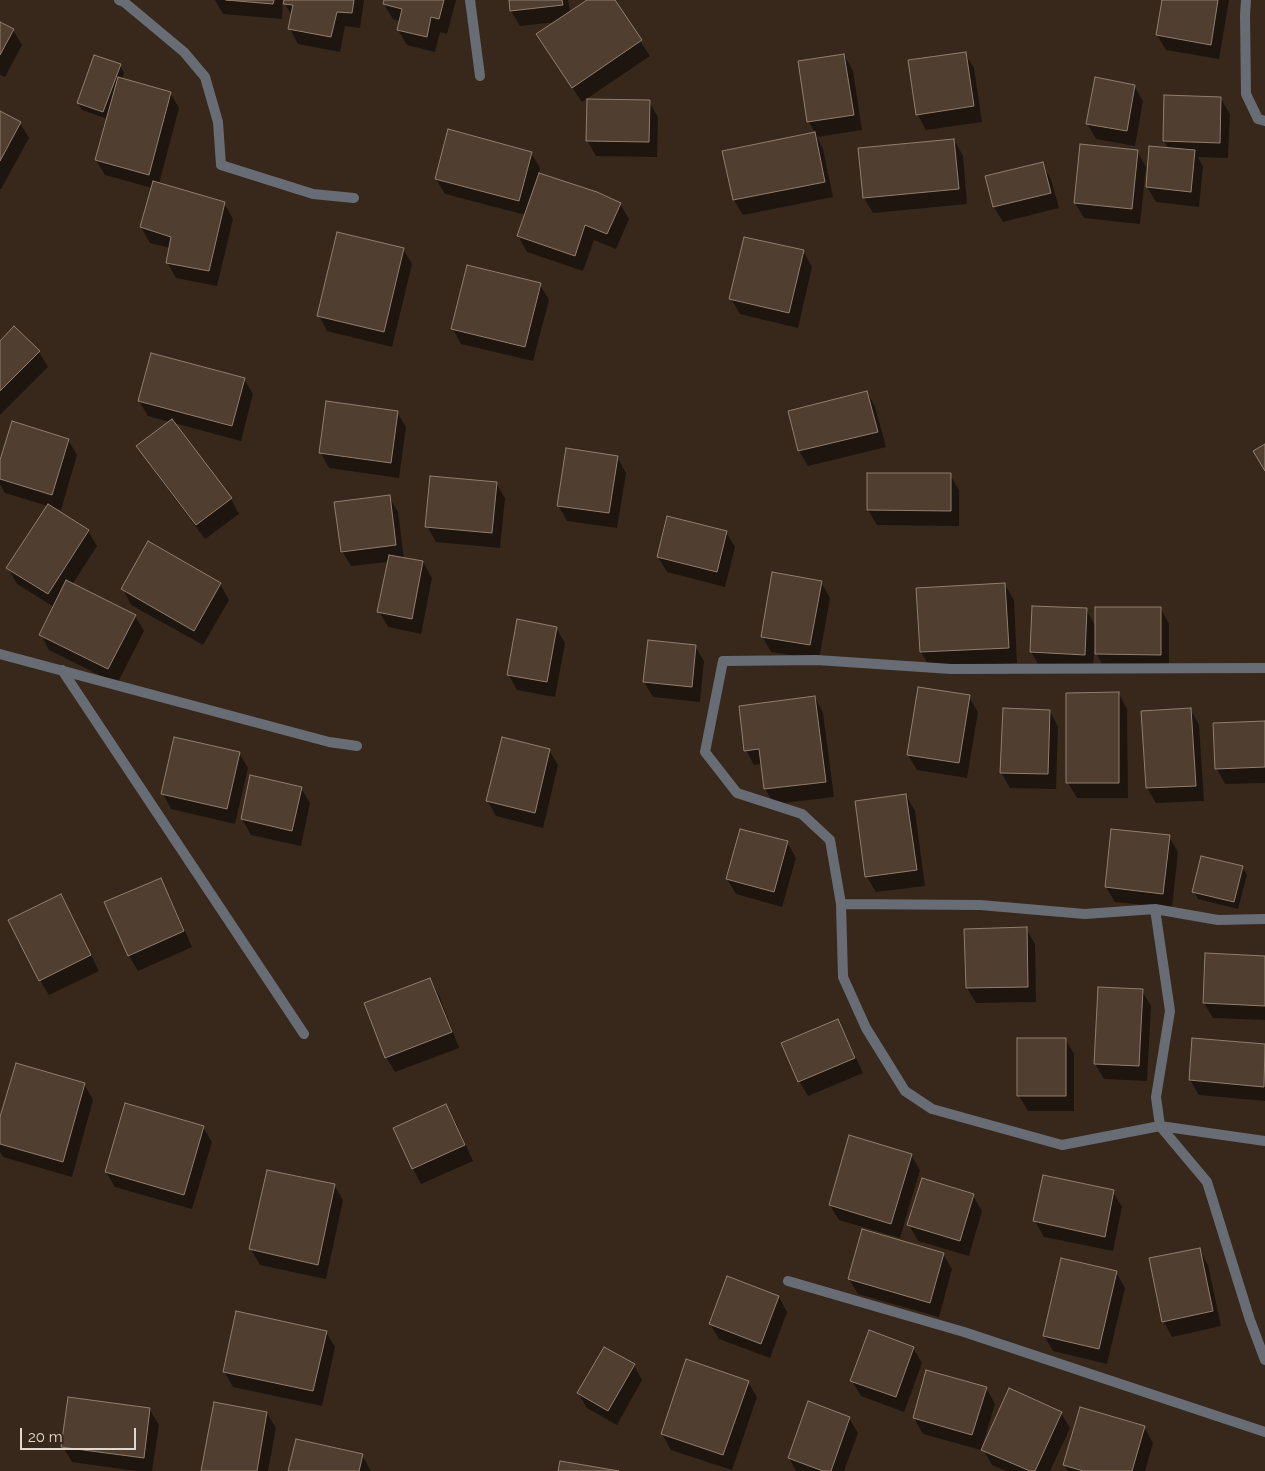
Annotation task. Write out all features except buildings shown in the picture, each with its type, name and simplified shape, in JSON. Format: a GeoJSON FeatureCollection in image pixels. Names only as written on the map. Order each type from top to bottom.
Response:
{"type":"FeatureCollection","features":[{"type":"Feature","properties":{"kind":"street"},"geometry":{"type":"LineString","coordinates":[[470,0],[480,76]]}},
{"type":"Feature","properties":{"kind":"street"},"geometry":{"type":"LineString","coordinates":[[1246,0],[1244,15],[1246,94],[1258,119],[1265,121]]}},
{"type":"Feature","properties":{"kind":"street"},"geometry":{"type":"LineString","coordinates":[[124,1],[184,52],[205,77],[218,122],[221,165],[313,194],[354,198]]}},
{"type":"Feature","properties":{"kind":"street"},"geometry":{"type":"LineString","coordinates":[[0,654],[329,742],[357,746]]}},
{"type":"Feature","properties":{"kind":"street"},"geometry":{"type":"LineString","coordinates":[[1265,668],[950,669],[817,660],[723,661],[705,752],[737,793],[802,814],[830,840],[841,904],[843,977],[866,1028],[905,1091],[932,1109],[1062,1145],[1160,1126],[1265,1141]]}},
{"type":"Feature","properties":{"kind":"street"},"geometry":{"type":"LineString","coordinates":[[62,670],[304,1034]]}},
{"type":"Feature","properties":{"kind":"street"},"geometry":{"type":"LineString","coordinates":[[841,904],[980,906],[1085,914],[1155,909],[1218,920],[1265,919]]}},
{"type":"Feature","properties":{"kind":"street"},"geometry":{"type":"LineString","coordinates":[[1155,909],[1170,1011],[1156,1097],[1160,1126],[1207,1182],[1250,1320],[1265,1360]]}},
{"type":"Feature","properties":{"kind":"street"},"geometry":{"type":"LineString","coordinates":[[788,1281],[964,1332],[1265,1432]]}}]}
